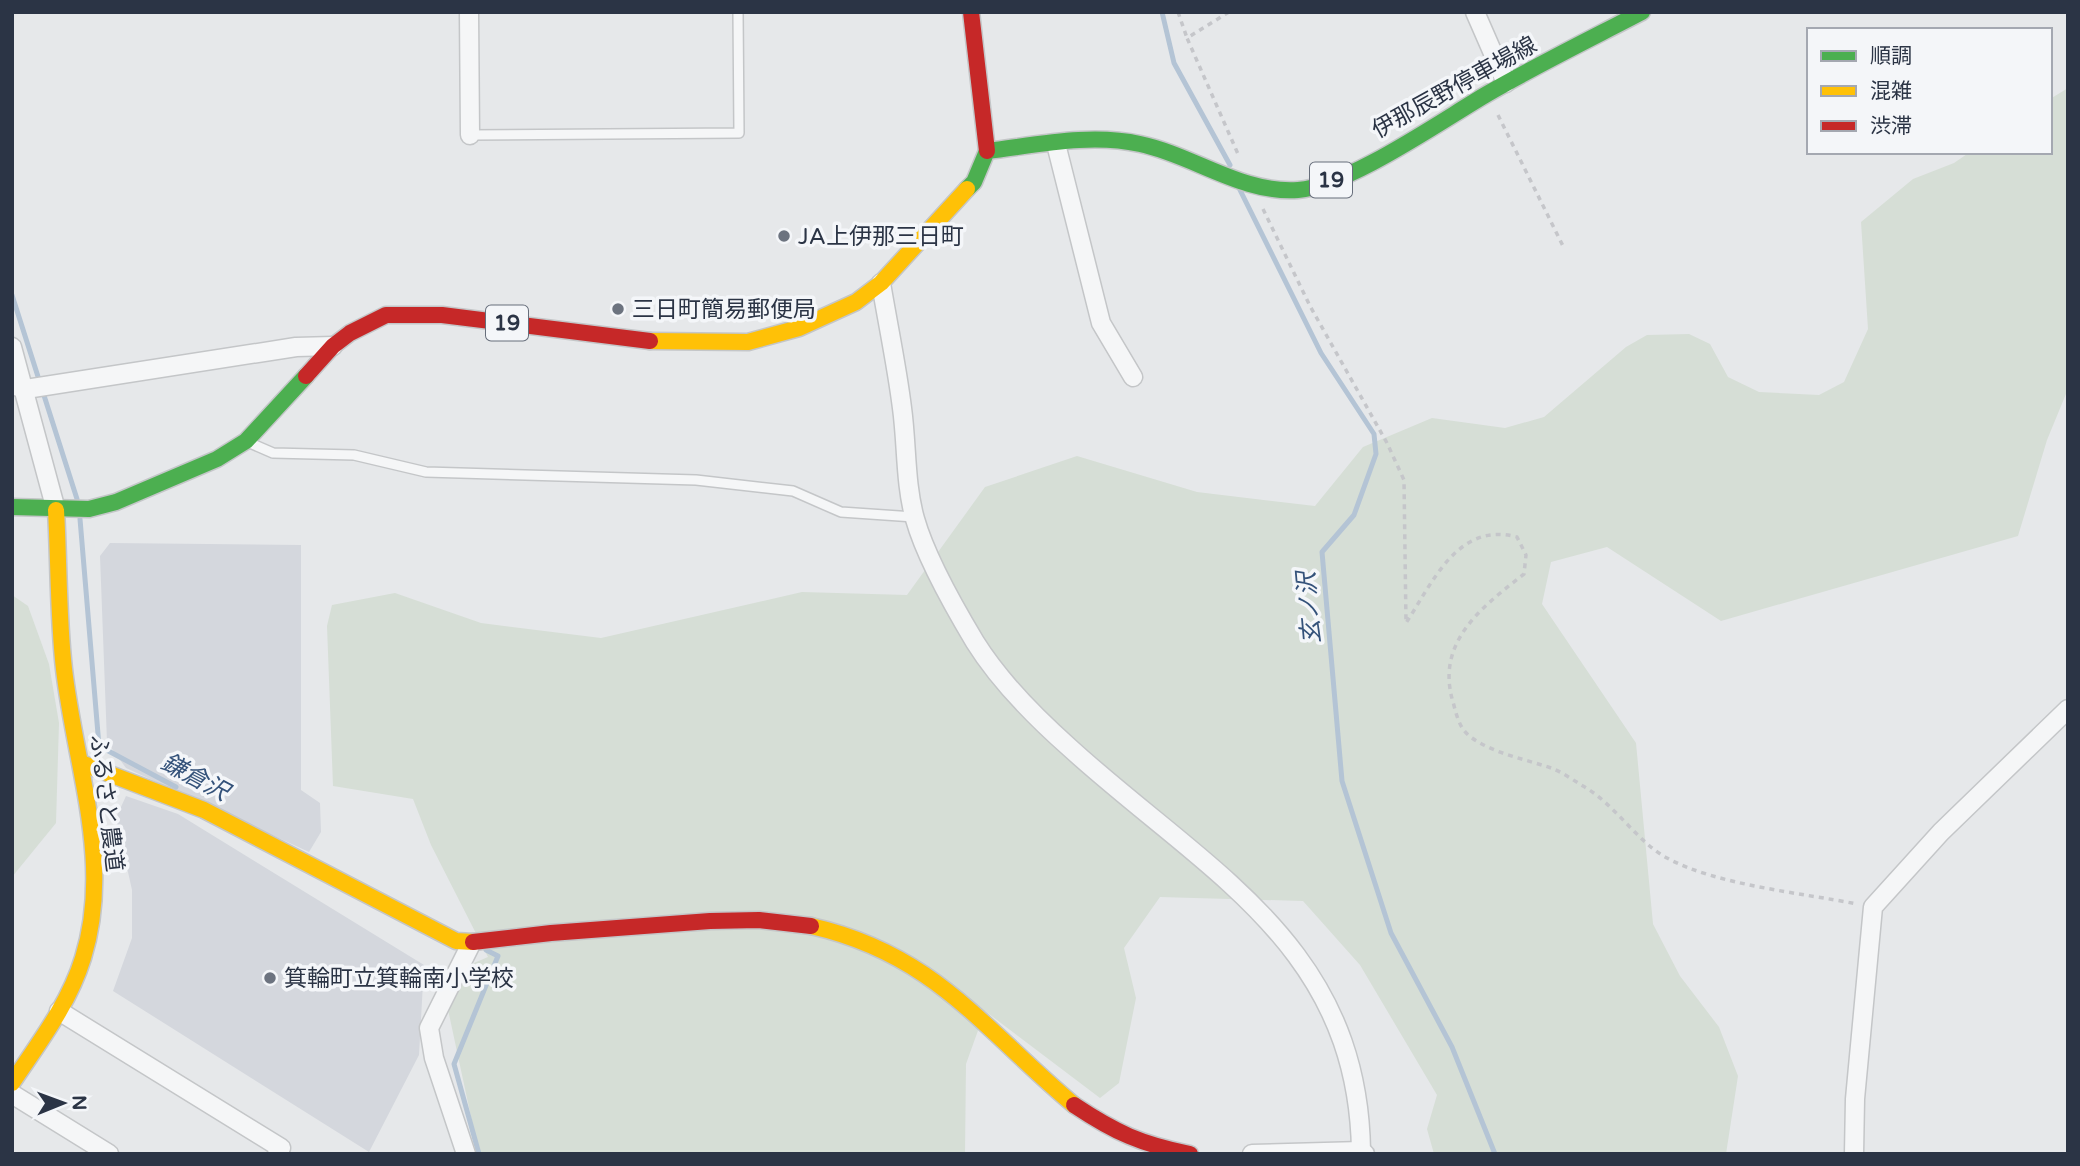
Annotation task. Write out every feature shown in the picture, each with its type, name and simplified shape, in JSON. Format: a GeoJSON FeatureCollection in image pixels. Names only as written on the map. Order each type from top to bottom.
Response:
{"type":"FeatureCollection","features":[{"type":"Feature","properties":{"kind":"street"},"geometry":{"type":"LineString","coordinates":[[469,12],[470,135]]}},
{"type":"Feature","properties":{"kind":"street"},"geometry":{"type":"LineString","coordinates":[[971,12],[988,151]]}},
{"type":"Feature","properties":{"kind":"street"},"geometry":{"type":"LineString","coordinates":[[1475,12],[1506,83]]}},
{"type":"Feature","properties":{"kind":"street","name":"伊那辰野停車場線"},"geometry":{"type":"LineString","coordinates":[[988,151],[1105,140],[1164,150],[1251,184],[1287,190],[1317,187],[1642,12]]}},
{"type":"Feature","properties":{"kind":"street"},"geometry":{"type":"LineString","coordinates":[[1056,144],[1101,323],[1133,377]]}},
{"type":"Feature","properties":{"kind":"street","name":"19"},"geometry":{"type":"LineString","coordinates":[[12,507],[89,509],[116,502],[217,459],[246,442],[333,346],[350,333],[386,315],[412,313],[638,340],[748,342],[799,328],[856,302],[881,284],[974,183],[988,151]]}},
{"type":"Feature","properties":{"kind":"street"},"geometry":{"type":"LineString","coordinates":[[881,284],[902,405],[914,517],[976,643],[1028,710],[1124,798],[1239,892],[1286,938],[1327,1001],[1345,1046],[1359,1105],[1363,1152],[1252,1154]]}},
{"type":"Feature","properties":{"kind":"street"},"geometry":{"type":"LineString","coordinates":[[19,387],[296,347],[333,346]]}},
{"type":"Feature","properties":{"kind":"street"},"geometry":{"type":"LineString","coordinates":[[12,347],[19,387],[56,510]]}},
{"type":"Feature","properties":{"kind":"street","name":"ふるさと農道"},"geometry":{"type":"LineString","coordinates":[[12,1083],[59,1012],[83,958],[96,898],[93,828],[64,670],[56,510]]}},
{"type":"Feature","properties":{"kind":"street"},"geometry":{"type":"LineString","coordinates":[[1854,1154],[1855,1099],[1873,907],[1941,832],[2068,709]]}},
{"type":"Feature","properties":{"kind":"street"},"geometry":{"type":"LineString","coordinates":[[81,763],[204,810],[445,935],[471,944],[531,934],[758,918],[822,927],[854,937],[912,964],[944,988],[1088,1117],[1116,1134],[1170,1152],[1190,1154]]}},
{"type":"Feature","properties":{"kind":"street"},"geometry":{"type":"LineString","coordinates":[[466,1154],[434,1058],[429,1028],[471,944]]}},
{"type":"Feature","properties":{"kind":"street"},"geometry":{"type":"LineString","coordinates":[[59,1012],[281,1148],[277,1154]]}},
{"type":"Feature","properties":{"kind":"street"},"geometry":{"type":"LineString","coordinates":[[12,1094],[109,1154]]}},
{"type":"Feature","properties":{"kind":"lane"},"geometry":{"type":"LineString","coordinates":[[470,135],[738,133],[738,12]]}},
{"type":"Feature","properties":{"kind":"lane"},"geometry":{"type":"LineString","coordinates":[[246,442],[273,453],[354,454],[426,472],[696,480],[793,491],[841,512],[914,517]]}},
{"type":"Feature","properties":{"kind":"path"},"geometry":{"type":"LineString","coordinates":[[1178,12],[1251,184],[1310,306],[1387,443],[1404,480],[1406,623],[1444,565],[1468,542],[1482,535],[1499,532],[1517,537],[1526,555],[1524,574],[1492,599],[1462,629],[1450,652],[1449,691],[1460,727],[1471,738],[1498,751],[1554,769],[1588,788],[1666,858],[1712,875],[1873,907]]}},
{"type":"Feature","properties":{"kind":"path"},"geometry":{"type":"LineString","coordinates":[[1187,38],[1229,12]]}},
{"type":"Feature","properties":{"kind":"path"},"geometry":{"type":"LineString","coordinates":[[1487,94],[1564,248]]}},
{"type":"Feature","properties":{"kind":"shaded area"},"geometry":{"type":"Polygon","coordinates":[[[2068,88],[2068,389],[2047,440],[2018,536],[1721,621],[1607,547],[1551,562],[1542,604],[1636,743],[1653,924],[1680,976],[1719,1027],[1738,1076],[1726,1154],[1434,1154],[1427,1129],[1437,1095],[1360,965],[1303,901],[1160,897],[1124,948],[1136,998],[1119,1083],[1100,1098],[985,1011],[966,1064],[965,1154],[479,1154],[441,977],[488,957],[431,845],[413,799],[333,786],[327,626],[332,605],[395,593],[481,623],[601,638],[802,592],[907,595],[985,487],[1077,456],[1197,492],[1315,506],[1363,447],[1432,418],[1505,428],[1544,417],[1626,347],[1647,335],[1689,334],[1710,344],[1728,377],[1759,392],[1819,395],[1844,382],[1868,329],[1861,222],[1913,179],[1954,163],[1967,154],[2052,154],[2052,98],[2068,88]]]}},
{"type":"Feature","properties":{"kind":"shaded area"},"geometry":{"type":"Polygon","coordinates":[[[110,543],[301,545],[301,790],[320,803],[321,832],[309,852],[126,768],[107,742],[100,556],[110,543]]]}},
{"type":"Feature","properties":{"kind":"shaded area"},"geometry":{"type":"Polygon","coordinates":[[[12,595],[28,606],[49,664],[59,723],[56,823],[12,877],[12,595]]]}},
{"type":"Feature","properties":{"kind":"shaded area","name":"箕輪町立箕輪南小学校"},"geometry":{"type":"Polygon","coordinates":[[[126,796],[178,814],[424,965],[419,1055],[369,1152],[113,991],[132,938],[132,890],[116,818],[126,796]]]}},
{"type":"Feature","properties":{"kind":"waterway","name":"玄ノ沢"},"geometry":{"type":"LineString","coordinates":[[1162,12],[1174,63],[1230,165]]}},
{"type":"Feature","properties":{"kind":"waterway","name":"玄ノ沢"},"geometry":{"type":"LineString","coordinates":[[1240,190],[1321,353],[1374,434],[1376,454],[1354,515],[1322,552],[1342,781],[1391,933],[1452,1047],[1495,1154]]}},
{"type":"Feature","properties":{"kind":"waterway","name":"鎌倉沢"},"geometry":{"type":"LineString","coordinates":[[12,295],[77,499]]}},
{"type":"Feature","properties":{"kind":"waterway","name":"鎌倉沢"},"geometry":{"type":"LineString","coordinates":[[80,519],[99,746],[176,787]]}},
{"type":"Feature","properties":{"kind":"waterway","name":"鎌倉沢"},"geometry":{"type":"LineString","coordinates":[[479,1154],[454,1064],[498,956],[486,950]]}},
{"type":"Feature","properties":{"kind":"traffic: fast"},"geometry":{"type":"LineString","coordinates":[[967,189],[974,182],[987,151],[1083,140],[1121,141],[1160,149],[1237,180],[1277,190],[1319,186],[1368,165],[1506,83],[1642,12]]}},
{"type":"Feature","properties":{"kind":"traffic: fast"},"geometry":{"type":"LineString","coordinates":[[12,507],[89,509],[116,502],[217,459],[246,441],[306,376]]}},
{"type":"Feature","properties":{"kind":"traffic: slow"},"geometry":{"type":"LineString","coordinates":[[650,341],[748,342],[799,328],[856,302],[881,283],[967,189]]}},
{"type":"Feature","properties":{"kind":"traffic: slow"},"geometry":{"type":"LineString","coordinates":[[12,1083],[52,1023],[77,975],[91,922],[94,886],[89,814],[64,669],[56,510]]}},
{"type":"Feature","properties":{"kind":"traffic: slow"},"geometry":{"type":"LineString","coordinates":[[81,763],[204,810],[456,941],[473,942]]}},
{"type":"Feature","properties":{"kind":"traffic: slow"},"geometry":{"type":"LineString","coordinates":[[811,926],[854,939],[892,955],[925,975],[983,1022],[1074,1105]]}},
{"type":"Feature","properties":{"kind":"traffic: jam"},"geometry":{"type":"LineString","coordinates":[[971,12],[987,151]]}},
{"type":"Feature","properties":{"kind":"traffic: jam"},"geometry":{"type":"LineString","coordinates":[[306,376],[333,346],[350,333],[386,315],[442,315],[650,341]]}},
{"type":"Feature","properties":{"kind":"traffic: jam"},"geometry":{"type":"LineString","coordinates":[[473,942],[710,921],[759,920],[811,926]]}},
{"type":"Feature","properties":{"kind":"traffic: jam"},"geometry":{"type":"LineString","coordinates":[[1074,1105],[1129,1136],[1190,1154]]}},
{"type":"Feature","properties":{"kind":"place","name":"JA上伊那三日町"},"geometry":{"type":"Point","coordinates":[784,236]}},
{"type":"Feature","properties":{"kind":"place","name":"三日町簡易郵便局"},"geometry":{"type":"Point","coordinates":[618,309]}},
{"type":"Feature","properties":{"kind":"place","name":"箕輪町立箕輪南小学校"},"geometry":{"type":"Point","coordinates":[270,978]}}]}
